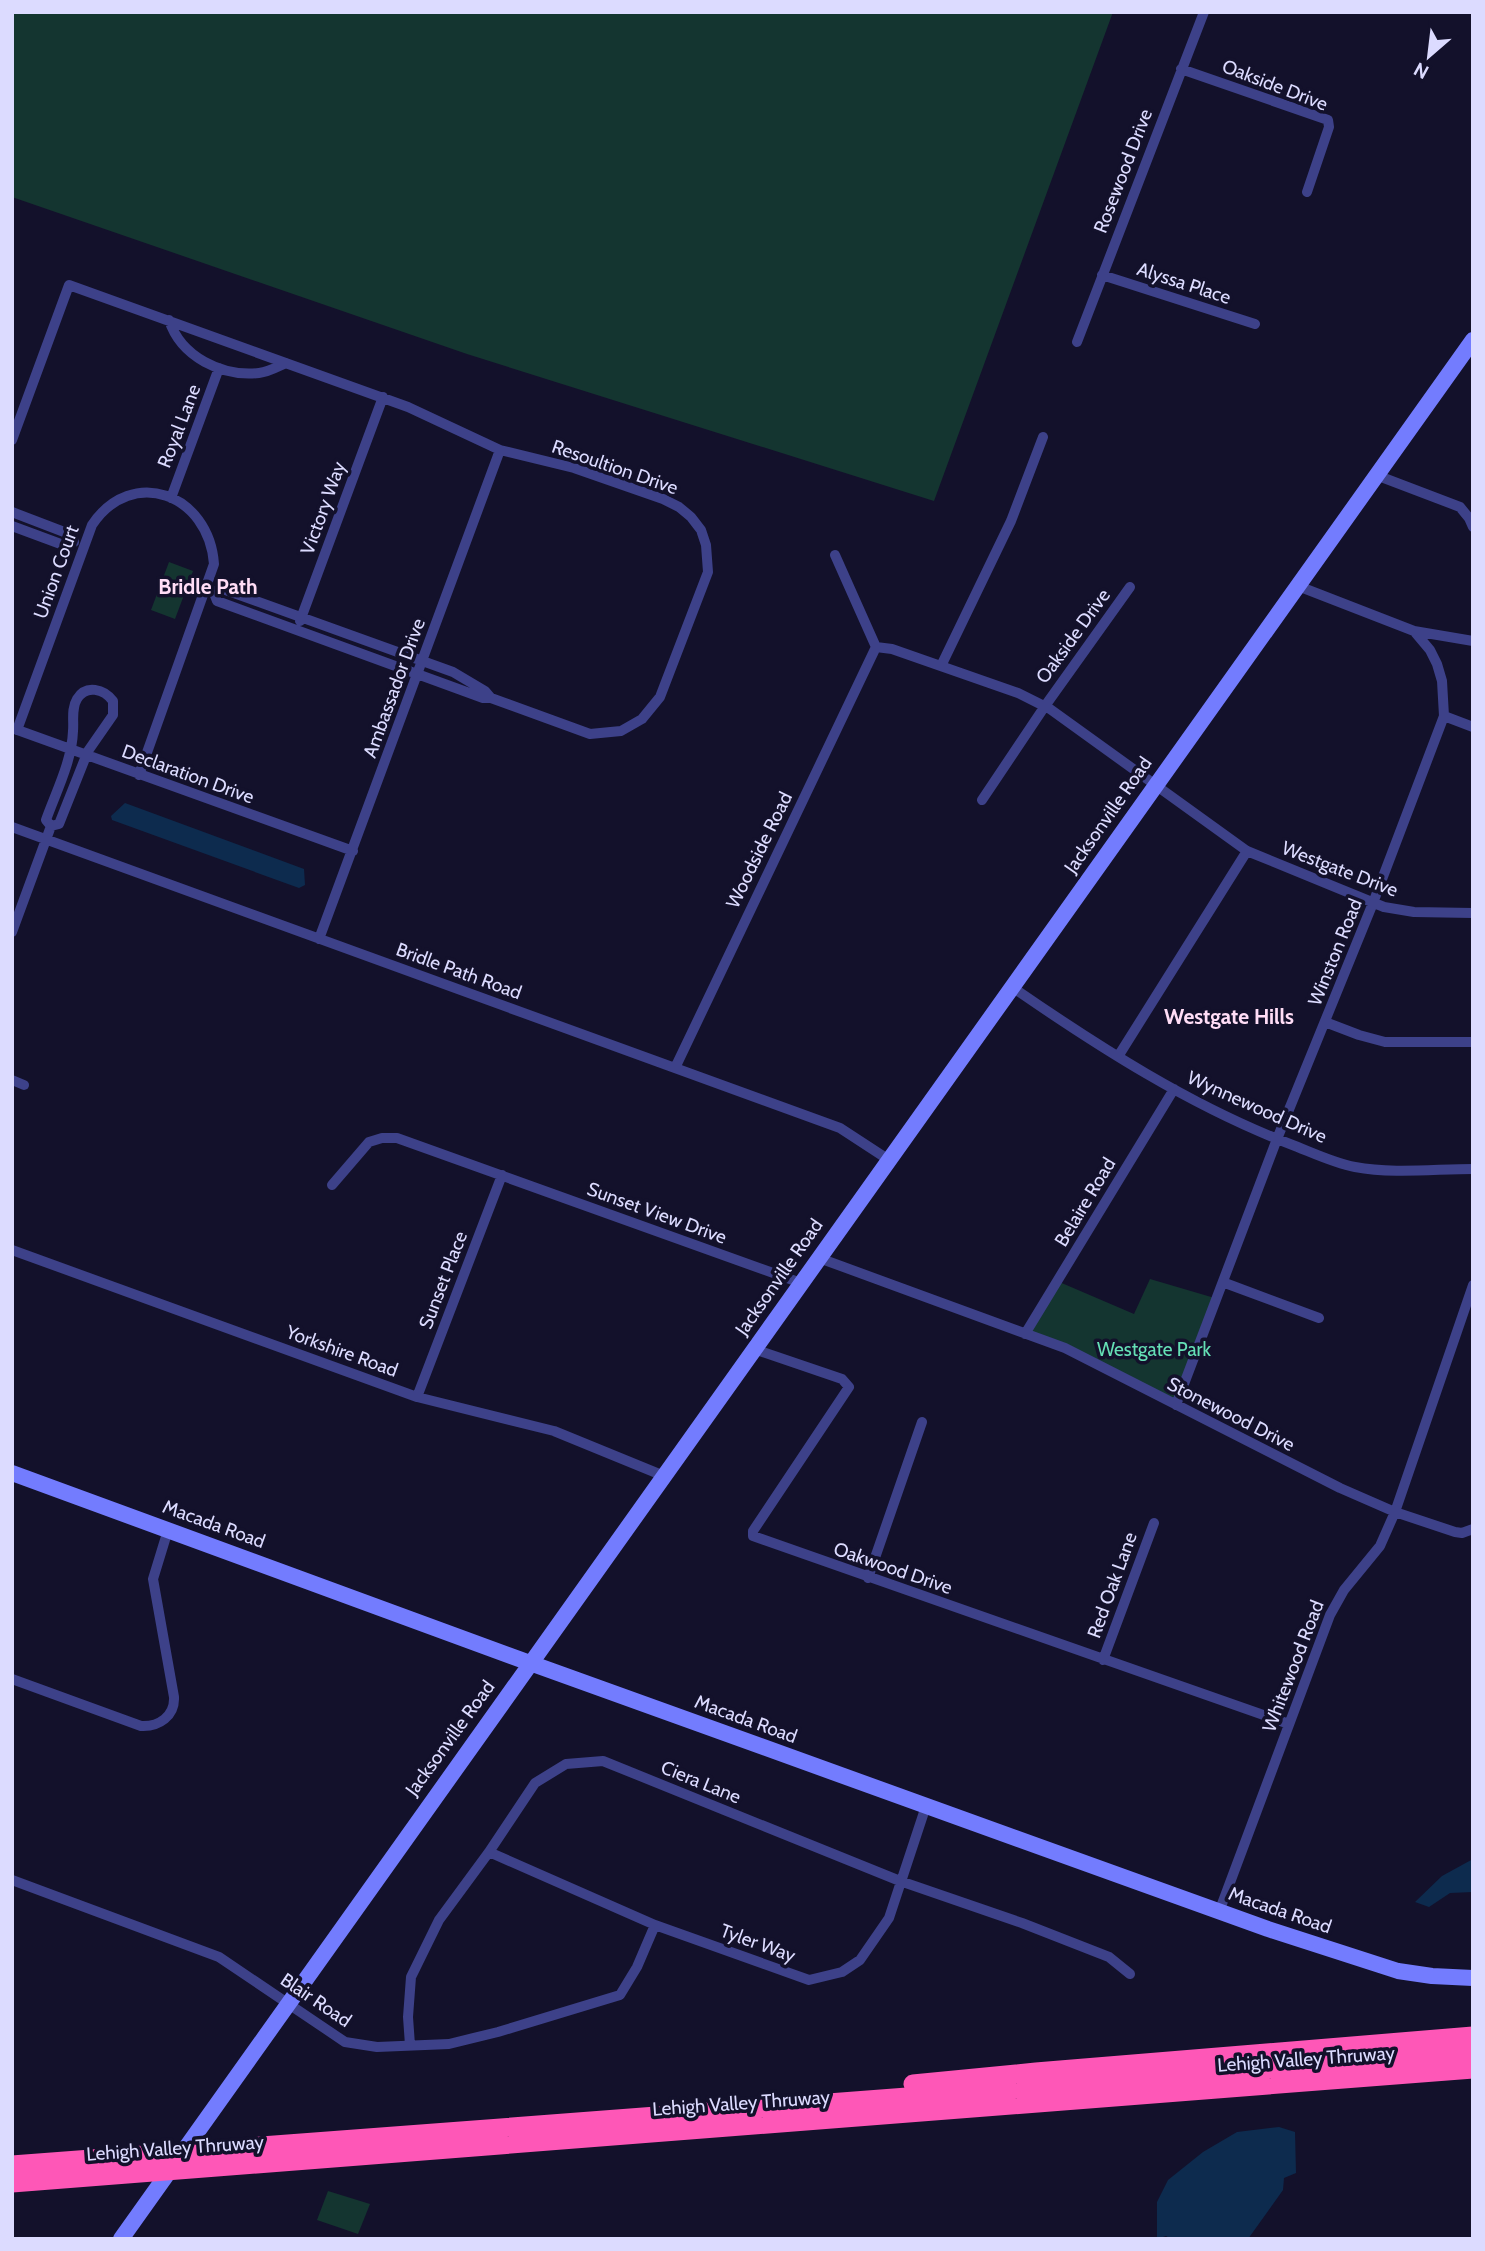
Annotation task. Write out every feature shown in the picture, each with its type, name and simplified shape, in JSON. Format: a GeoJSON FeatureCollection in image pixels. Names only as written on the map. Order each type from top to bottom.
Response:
{"type":"FeatureCollection","features":[{"type":"Feature","properties":{"kind":"highway"},"geometry":{"type":"LineString","coordinates":[[1292,2052],[1473,2025]]}},
{"type":"Feature","properties":{"kind":"highway"},"geometry":{"type":"LineString","coordinates":[[620,2120],[834,2092],[1036,2071],[1473,2036]]}},
{"type":"Feature","properties":{"kind":"highway","name":"Lehigh Valley Thruway"},"geometry":{"type":"LineString","coordinates":[[12,2183],[159,2172],[192,2151],[1473,2054]]}},
{"type":"Feature","properties":{"kind":"highway","name":"Lehigh Valley Thruway"},"geometry":{"type":"LineString","coordinates":[[12,2165],[176,2162],[1473,2069]]}},
{"type":"Feature","properties":{"kind":"highway"},"geometry":{"type":"LineString","coordinates":[[1389,2075],[1473,2079]]}},
{"type":"Feature","properties":{"kind":"street","name":"Rosewood Drive"},"geometry":{"type":"LineString","coordinates":[[1077,342],[1204,12]]}},
{"type":"Feature","properties":{"kind":"street","name":"Oakside Drive"},"geometry":{"type":"LineString","coordinates":[[1181,69],[1328,120],[1329,127],[1307,192]]}},
{"type":"Feature","properties":{"kind":"street","name":"Alyssa Place"},"geometry":{"type":"LineString","coordinates":[[1102,275],[1255,324]]}},
{"type":"Feature","properties":{"kind":"street","name":"Resoultion Drive"},"geometry":{"type":"LineString","coordinates":[[12,440],[69,285],[383,397],[500,450],[586,472],[672,503],[685,512],[701,530],[706,544],[708,567],[660,697],[633,726],[614,732],[590,734],[491,698],[483,698],[218,601],[210,591],[220,588],[423,661],[461,676],[491,698]]}},
{"type":"Feature","properties":{"kind":"street"},"geometry":{"type":"LineString","coordinates":[[169,320],[174,334],[186,350],[219,368],[239,373],[261,373],[286,363]]}},
{"type":"Feature","properties":{"kind":"street","name":"Jacksonville Road"},"geometry":{"type":"LineString","coordinates":[[121,2239],[1473,340]]}},
{"type":"Feature","properties":{"kind":"street","name":"Royal Lane"},"geometry":{"type":"LineString","coordinates":[[171,498],[219,368]]}},
{"type":"Feature","properties":{"kind":"street","name":"Victory Way"},"geometry":{"type":"LineString","coordinates":[[297,630],[383,397]]}},
{"type":"Feature","properties":{"kind":"street"},"geometry":{"type":"LineString","coordinates":[[941,666],[1011,521],[1043,437]]}},
{"type":"Feature","properties":{"kind":"street","name":"Ambassador Drive"},"geometry":{"type":"LineString","coordinates":[[320,939],[500,450]]}},
{"type":"Feature","properties":{"kind":"street"},"geometry":{"type":"LineString","coordinates":[[1376,475],[1460,507],[1473,527]]}},
{"type":"Feature","properties":{"kind":"street","name":"Union Court"},"geometry":{"type":"LineString","coordinates":[[15,729],[79,544],[94,522],[121,499],[147,493],[171,498]]}},
{"type":"Feature","properties":{"kind":"street"},"geometry":{"type":"LineString","coordinates":[[139,775],[210,591],[214,564],[209,536],[198,516],[171,498]]}},
{"type":"Feature","properties":{"kind":"street"},"geometry":{"type":"LineString","coordinates":[[12,512],[72,535],[79,544],[66,546],[12,526]]}},
{"type":"Feature","properties":{"kind":"street"},"geometry":{"type":"LineString","coordinates":[[835,555],[876,647]]}},
{"type":"Feature","properties":{"kind":"street"},"geometry":{"type":"LineString","coordinates":[[1298,586],[1414,631],[1473,641]]}},
{"type":"Feature","properties":{"kind":"street","name":"Oakside Drive"},"geometry":{"type":"LineString","coordinates":[[982,800],[1130,587]]}},
{"type":"Feature","properties":{"kind":"street","name":"Winston Road"},"geometry":{"type":"LineString","coordinates":[[1176,1405],[1444,716],[1442,681],[1437,664],[1430,650],[1414,631]]}},
{"type":"Feature","properties":{"kind":"street","name":"Westgate Drive"},"geometry":{"type":"LineString","coordinates":[[876,647],[891,649],[941,666],[1018,693],[1045,706],[1247,851],[1373,903],[1414,912],[1473,913]]}},
{"type":"Feature","properties":{"kind":"street","name":"Woodside Road"},"geometry":{"type":"LineString","coordinates":[[675,1068],[876,647]]}},
{"type":"Feature","properties":{"kind":"street"},"geometry":{"type":"LineString","coordinates":[[12,932],[51,827],[59,824],[86,755],[113,716],[113,701],[103,692],[89,690],[77,699],[70,749],[46,820],[51,827]]}},
{"type":"Feature","properties":{"kind":"street"},"geometry":{"type":"LineString","coordinates":[[1444,716],[1473,727]]}},
{"type":"Feature","properties":{"kind":"street","name":"Declaration Drive"},"geometry":{"type":"LineString","coordinates":[[15,729],[353,851]]}},
{"type":"Feature","properties":{"kind":"street","name":"Bridle Path Road"},"geometry":{"type":"LineString","coordinates":[[12,827],[840,1128],[889,1160]]}},
{"type":"Feature","properties":{"kind":"street"},"geometry":{"type":"LineString","coordinates":[[1119,1055],[1247,851]]}},
{"type":"Feature","properties":{"kind":"street","name":"Wynnewood Drive"},"geometry":{"type":"LineString","coordinates":[[1012,987],[1174,1089],[1211,1109],[1341,1164],[1364,1169],[1473,1169]]}},
{"type":"Feature","properties":{"kind":"street"},"geometry":{"type":"LineString","coordinates":[[1325,1022],[1385,1042],[1473,1042]]}},
{"type":"Feature","properties":{"kind":"street"},"geometry":{"type":"LineString","coordinates":[[12,1080],[24,1085]]}},
{"type":"Feature","properties":{"kind":"street","name":"Belaire Road"},"geometry":{"type":"LineString","coordinates":[[1026,1334],[1174,1089]]}},
{"type":"Feature","properties":{"kind":"street","name":"Sunset View Drive"},"geometry":{"type":"LineString","coordinates":[[332,1185],[369,1142],[382,1138],[397,1138],[801,1283]]}},
{"type":"Feature","properties":{"kind":"street","name":"Sunset Place"},"geometry":{"type":"LineString","coordinates":[[417,1397],[502,1175]]}},
{"type":"Feature","properties":{"kind":"street","name":"Yorkshire Road"},"geometry":{"type":"LineString","coordinates":[[12,1250],[417,1397],[554,1431],[664,1476]]}},
{"type":"Feature","properties":{"kind":"street","name":"Stonewood Drive"},"geometry":{"type":"LineString","coordinates":[[819,1258],[1065,1348],[1340,1488],[1395,1512],[1455,1532],[1473,1530]]}},
{"type":"Feature","properties":{"kind":"street"},"geometry":{"type":"LineString","coordinates":[[1224,1283],[1320,1318]]}},
{"type":"Feature","properties":{"kind":"street","name":"Whitewood Road"},"geometry":{"type":"LineString","coordinates":[[1219,1912],[1336,1601],[1380,1546],[1395,1512],[1471,1298],[1473,1285]]}},
{"type":"Feature","properties":{"kind":"street","name":"Oakwood Drive"},"geometry":{"type":"LineString","coordinates":[[754,1349],[842,1379],[849,1387],[753,1531],[753,1536],[1289,1724]]}},
{"type":"Feature","properties":{"kind":"street"},"geometry":{"type":"LineString","coordinates":[[868,1578],[922,1422]]}},
{"type":"Feature","properties":{"kind":"street","name":"Macada Road"},"geometry":{"type":"LineString","coordinates":[[12,1474],[1219,1912],[1380,1966],[1424,1975],[1473,1978]]}},
{"type":"Feature","properties":{"kind":"street","name":"Red Oak Lane"},"geometry":{"type":"LineString","coordinates":[[1104,1660],[1154,1523]]}},
{"type":"Feature","properties":{"kind":"street"},"geometry":{"type":"LineString","coordinates":[[12,1679],[141,1726],[154,1726],[167,1717],[173,1709],[174,1697],[153,1580],[168,1530]]}},
{"type":"Feature","properties":{"kind":"street","name":"Ciera Lane"},"geometry":{"type":"LineString","coordinates":[[410,2046],[408,2017],[411,1977],[439,1920],[535,1783],[566,1765],[603,1761],[900,1881],[1022,1923],[1109,1957],[1130,1974]]}},
{"type":"Feature","properties":{"kind":"street","name":"Tyler Way"},"geometry":{"type":"LineString","coordinates":[[489,1852],[655,1925],[809,1980],[842,1972],[860,1961],[888,1918],[926,1806]]}},
{"type":"Feature","properties":{"kind":"street","name":"Blair Road"},"geometry":{"type":"LineString","coordinates":[[12,1880],[219,1957],[345,2042],[377,2047],[449,2044],[620,1995],[637,1967],[655,1925]]}},
{"type":"Feature","properties":{"kind":"green space"},"geometry":{"type":"Polygon","coordinates":[[[12,12],[1113,12],[934,501],[467,354],[12,197],[12,12]]]}},
{"type":"Feature","properties":{"kind":"green space"},"geometry":{"type":"Polygon","coordinates":[[[169,562],[193,571],[175,619],[151,610],[169,562]]]}},
{"type":"Feature","properties":{"kind":"green space","name":"Westgate Park"},"geometry":{"type":"Polygon","coordinates":[[[1150,1279],[1218,1299],[1176,1405],[1025,1334],[1057,1281],[1134,1314],[1150,1279]]]}},
{"type":"Feature","properties":{"kind":"green space"},"geometry":{"type":"Polygon","coordinates":[[[328,2191],[370,2204],[358,2234],[317,2220],[328,2191]]]}},
{"type":"Feature","properties":{"kind":"water"},"geometry":{"type":"Polygon","coordinates":[[[125,803],[304,869],[305,885],[299,888],[112,820],[111,816],[125,803]]]}},
{"type":"Feature","properties":{"kind":"water"},"geometry":{"type":"Polygon","coordinates":[[[1473,1859],[1473,1892],[1450,1893],[1429,1907],[1415,1902],[1442,1876],[1473,1859]]]}},
{"type":"Feature","properties":{"kind":"water"},"geometry":{"type":"Polygon","coordinates":[[[1279,2127],[1295,2132],[1296,2173],[1284,2178],[1283,2190],[1248,2239],[1171,2239],[1166,2236],[1157,2239],[1157,2202],[1168,2180],[1203,2152],[1237,2132],[1279,2127]]]}},
{"type":"Feature","properties":{"kind":"district","name":"Bridle Path"},"geometry":{"type":"Point","coordinates":[208,586]}},
{"type":"Feature","properties":{"kind":"district","name":"Westgate Hills"},"geometry":{"type":"Point","coordinates":[1229,1016]}}]}
